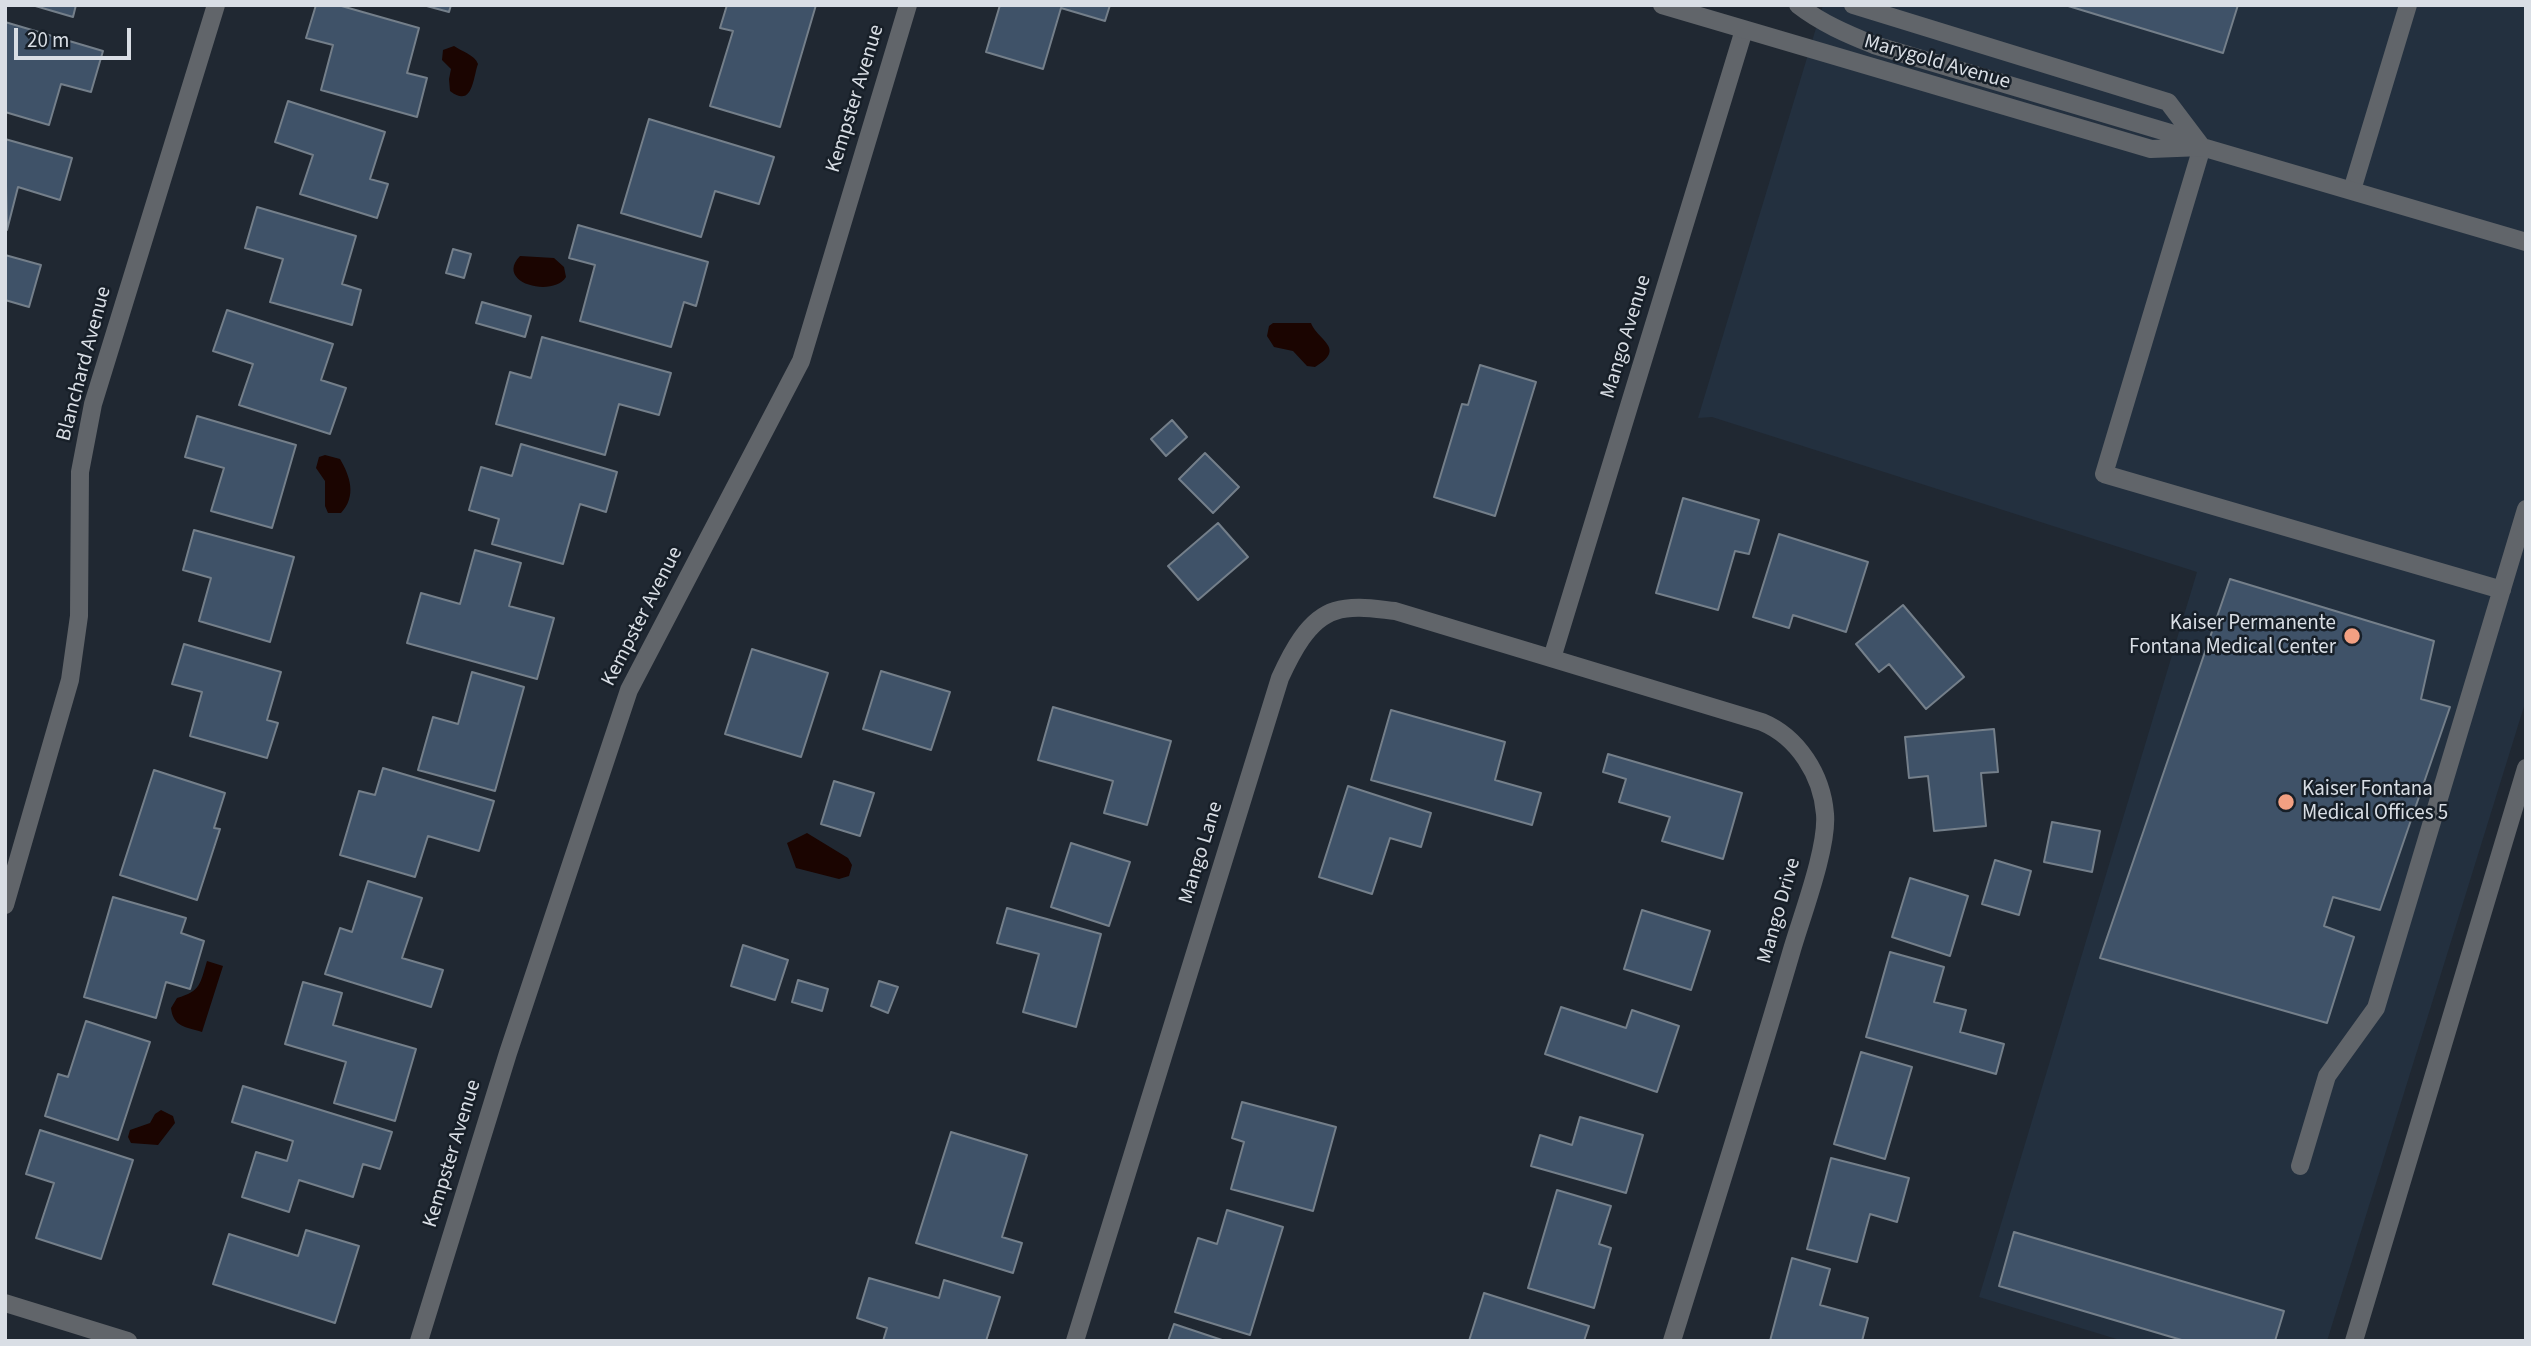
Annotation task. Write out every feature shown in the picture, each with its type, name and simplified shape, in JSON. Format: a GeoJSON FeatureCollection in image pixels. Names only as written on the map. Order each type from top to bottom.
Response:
{"type":"FeatureCollection","features":[{"type":"Feature","properties":{"kind":"street","name":"Blanchard Avenue"},"geometry":{"type":"LineString","coordinates":[[5,905],[70,680],[76,648],[79,616],[80,472],[93,404],[216,5]]}},
{"type":"Feature","properties":{"kind":"street","name":"Kempster Avenue"},"geometry":{"type":"LineString","coordinates":[[419,1341],[508,1052],[629,690],[801,361],[908,5]]}},
{"type":"Feature","properties":{"kind":"street","name":"Marygold Avenue"},"geometry":{"type":"LineString","coordinates":[[1662,5],[2151,149],[2203,147],[2526,242]]}},
{"type":"Feature","properties":{"kind":"street"},"geometry":{"type":"LineString","coordinates":[[1798,5],[1811,16],[1874,45],[2169,133],[2203,147],[2104,474],[2502,590]]}},
{"type":"Feature","properties":{"kind":"street","name":"Marygold Avenue"},"geometry":{"type":"LineString","coordinates":[[1853,5],[2168,102],[2203,147]]}},
{"type":"Feature","properties":{"kind":"street"},"geometry":{"type":"LineString","coordinates":[[2352,190],[2408,5]]}},
{"type":"Feature","properties":{"kind":"street","name":"Mango Avenue"},"geometry":{"type":"LineString","coordinates":[[1552,658],[1744,30]]}},
{"type":"Feature","properties":{"kind":"street"},"geometry":{"type":"LineString","coordinates":[[2300,1166],[2328,1076],[2376,1008],[2526,509]]}},
{"type":"Feature","properties":{"kind":"street","name":"Mango Lane"},"geometry":{"type":"LineString","coordinates":[[1075,1341],[1280,678],[1304,635],[1332,611],[1362,608],[1395,611],[1552,658]]}},
{"type":"Feature","properties":{"kind":"street","name":"Mango Drive"},"geometry":{"type":"LineString","coordinates":[[1552,658],[1778,729],[1807,760],[1826,815],[1820,855],[1672,1341]]}},
{"type":"Feature","properties":{"kind":"street"},"geometry":{"type":"LineString","coordinates":[[2354,1341],[2526,768]]}},
{"type":"Feature","properties":{"kind":"street"},"geometry":{"type":"LineString","coordinates":[[5,1303],[128,1341]]}},
{"type":"Feature","properties":{"kind":"shaded area","name":"Kaiser Permanente Fontana Medical Center"},"geometry":{"type":"Polygon","coordinates":[[[1823,5],[2526,5],[2526,700],[2327,1341],[2123,1341],[1979,1297],[2197,572],[1712,417],[1698,418],[1823,5]]]}},
{"type":"Feature","properties":{"kind":"shaded area"},"geometry":{"type":"Polygon","coordinates":[[[454,46],[471,56],[478,64],[471,89],[463,96],[450,91],[451,69],[442,60],[443,50],[454,46]]]}},
{"type":"Feature","properties":{"kind":"shaded area"},"geometry":{"type":"Polygon","coordinates":[[[520,256],[554,258],[564,267],[566,277],[550,286],[528,284],[514,274],[514,266],[520,256]]]}},
{"type":"Feature","properties":{"kind":"shaded area"},"geometry":{"type":"Polygon","coordinates":[[[1273,323],[1311,323],[1328,345],[1329,355],[1315,367],[1307,366],[1293,351],[1274,347],[1267,336],[1269,326],[1273,323]]]}},
{"type":"Feature","properties":{"kind":"shaded area"},"geometry":{"type":"Polygon","coordinates":[[[325,455],[340,459],[349,479],[349,500],[341,513],[328,513],[325,506],[325,481],[316,468],[319,457],[325,455]]]}},
{"type":"Feature","properties":{"kind":"shaded area"},"geometry":{"type":"Polygon","coordinates":[[[807,833],[848,858],[852,865],[849,876],[839,879],[796,868],[787,843],[807,833]]]}},
{"type":"Feature","properties":{"kind":"shaded area"},"geometry":{"type":"Polygon","coordinates":[[[207,961],[223,966],[202,1032],[177,1023],[171,1008],[177,998],[198,986],[207,961]]]}},
{"type":"Feature","properties":{"kind":"shaded area"},"geometry":{"type":"Polygon","coordinates":[[[161,1110],[173,1116],[175,1123],[158,1145],[131,1143],[128,1137],[130,1130],[150,1123],[161,1110]]]}},
{"type":"Feature","properties":{"kind":"building"},"geometry":{"type":"Polygon","coordinates":[[[32,5],[76,5],[73,17],[32,5]]]}},
{"type":"Feature","properties":{"kind":"building"},"geometry":{"type":"Polygon","coordinates":[[[316,5],[338,5],[419,28],[407,73],[427,78],[417,117],[321,90],[333,45],[306,38],[316,5]]]}},
{"type":"Feature","properties":{"kind":"building"},"geometry":{"type":"Polygon","coordinates":[[[423,5],[451,5],[449,12],[423,5]]]}},
{"type":"Feature","properties":{"kind":"building"},"geometry":{"type":"Polygon","coordinates":[[[727,5],[816,5],[780,127],[710,106],[733,31],[720,28],[727,5]]]}},
{"type":"Feature","properties":{"kind":"building"},"geometry":{"type":"Polygon","coordinates":[[[1000,5],[1110,5],[1105,21],[1061,8],[1043,69],[986,52],[1000,5]]]}},
{"type":"Feature","properties":{"kind":"building"},"geometry":{"type":"Polygon","coordinates":[[[2065,5],[2238,5],[2223,53],[2065,5]]]}},
{"type":"Feature","properties":{"kind":"building"},"geometry":{"type":"Polygon","coordinates":[[[5,22],[103,51],[91,92],[61,84],[49,125],[5,112],[5,22]]]}},
{"type":"Feature","properties":{"kind":"building"},"geometry":{"type":"Polygon","coordinates":[[[288,101],[385,132],[370,179],[388,184],[377,218],[300,194],[313,155],[275,142],[288,101]]]}},
{"type":"Feature","properties":{"kind":"building"},"geometry":{"type":"Polygon","coordinates":[[[649,119],[774,157],[759,204],[715,191],[701,237],[621,213],[649,119]]]}},
{"type":"Feature","properties":{"kind":"building"},"geometry":{"type":"Polygon","coordinates":[[[5,139],[72,158],[60,200],[18,187],[7,230],[5,139]]]}},
{"type":"Feature","properties":{"kind":"building"},"geometry":{"type":"Polygon","coordinates":[[[257,207],[356,236],[342,284],[361,290],[352,325],[270,302],[283,259],[245,248],[257,207]]]}},
{"type":"Feature","properties":{"kind":"building"},"geometry":{"type":"Polygon","coordinates":[[[578,225],[708,262],[696,306],[684,302],[671,347],[580,321],[595,265],[569,258],[578,225]]]}},
{"type":"Feature","properties":{"kind":"building"},"geometry":{"type":"Polygon","coordinates":[[[453,249],[471,254],[464,278],[446,273],[453,249]]]}},
{"type":"Feature","properties":{"kind":"building"},"geometry":{"type":"Polygon","coordinates":[[[5,255],[41,265],[29,307],[5,300],[5,255]]]}},
{"type":"Feature","properties":{"kind":"building"},"geometry":{"type":"Polygon","coordinates":[[[482,302],[531,316],[525,337],[476,323],[482,302]]]}},
{"type":"Feature","properties":{"kind":"building"},"geometry":{"type":"Polygon","coordinates":[[[227,310],[333,344],[321,380],[346,388],[330,434],[239,405],[253,364],[213,351],[227,310]]]}},
{"type":"Feature","properties":{"kind":"building"},"geometry":{"type":"Polygon","coordinates":[[[542,337],[671,373],[659,415],[619,404],[605,455],[496,424],[510,372],[531,378],[542,337]]]}},
{"type":"Feature","properties":{"kind":"building"},"geometry":{"type":"Polygon","coordinates":[[[1480,365],[1536,382],[1495,516],[1434,497],[1462,404],[1468,405],[1480,365]]]}},
{"type":"Feature","properties":{"kind":"building"},"geometry":{"type":"Polygon","coordinates":[[[197,416],[296,445],[272,528],[211,511],[224,468],[185,457],[197,416]]]}},
{"type":"Feature","properties":{"kind":"building"},"geometry":{"type":"Polygon","coordinates":[[[1172,420],[1187,437],[1166,456],[1151,439],[1172,420]]]}},
{"type":"Feature","properties":{"kind":"building"},"geometry":{"type":"Polygon","coordinates":[[[521,444],[617,472],[606,512],[580,504],[563,564],[492,544],[499,519],[469,510],[481,467],[512,476],[521,444]]]}},
{"type":"Feature","properties":{"kind":"building"},"geometry":{"type":"Polygon","coordinates":[[[1205,453],[1239,487],[1213,513],[1179,479],[1205,453]]]}},
{"type":"Feature","properties":{"kind":"building"},"geometry":{"type":"Polygon","coordinates":[[[1683,498],[1759,520],[1749,554],[1735,551],[1718,610],[1656,593],[1683,498]]]}},
{"type":"Feature","properties":{"kind":"building"},"geometry":{"type":"Polygon","coordinates":[[[1218,523],[1248,557],[1198,600],[1168,566],[1218,523]]]}},
{"type":"Feature","properties":{"kind":"building"},"geometry":{"type":"Polygon","coordinates":[[[194,530],[294,557],[270,642],[199,621],[211,578],[183,570],[194,530]]]}},
{"type":"Feature","properties":{"kind":"building"},"geometry":{"type":"Polygon","coordinates":[[[1779,534],[1868,562],[1846,632],[1793,615],[1789,628],[1753,617],[1779,534]]]}},
{"type":"Feature","properties":{"kind":"building"},"geometry":{"type":"Polygon","coordinates":[[[475,550],[521,563],[509,606],[554,618],[537,679],[407,643],[421,593],[460,604],[475,550]]]}},
{"type":"Feature","properties":{"kind":"building","name":"Kaiser Fontana Medical Offices 5"},"geometry":{"type":"Polygon","coordinates":[[[2230,579],[2434,641],[2421,699],[2450,707],[2380,910],[2333,897],[2324,926],[2354,937],[2327,1023],[2100,958],[2230,579]]]}},
{"type":"Feature","properties":{"kind":"building"},"geometry":{"type":"Polygon","coordinates":[[[1903,605],[1964,677],[1926,709],[1889,664],[1879,672],[1856,644],[1903,605]]]}},
{"type":"Feature","properties":{"kind":"building"},"geometry":{"type":"Polygon","coordinates":[[[184,644],[281,672],[267,720],[278,723],[267,758],[190,736],[202,692],[172,684],[184,644]]]}},
{"type":"Feature","properties":{"kind":"building"},"geometry":{"type":"Polygon","coordinates":[[[752,649],[828,673],[801,757],[725,734],[752,649]]]}},
{"type":"Feature","properties":{"kind":"building"},"geometry":{"type":"Polygon","coordinates":[[[881,671],[950,692],[931,750],[863,729],[881,671]]]}},
{"type":"Feature","properties":{"kind":"building"},"geometry":{"type":"Polygon","coordinates":[[[472,672],[524,687],[495,791],[418,770],[433,717],[458,724],[472,672]]]}},
{"type":"Feature","properties":{"kind":"building"},"geometry":{"type":"Polygon","coordinates":[[[1053,707],[1171,741],[1147,825],[1104,813],[1113,781],[1038,760],[1053,707]]]}},
{"type":"Feature","properties":{"kind":"building"},"geometry":{"type":"Polygon","coordinates":[[[1391,710],[1505,742],[1495,780],[1541,793],[1532,825],[1371,780],[1391,710]]]}},
{"type":"Feature","properties":{"kind":"building"},"geometry":{"type":"Polygon","coordinates":[[[1994,729],[1998,772],[1981,773],[1986,826],[1934,831],[1928,776],[1909,778],[1905,737],[1994,729]]]}},
{"type":"Feature","properties":{"kind":"building"},"geometry":{"type":"Polygon","coordinates":[[[1608,754],[1742,793],[1723,859],[1662,841],[1670,817],[1619,802],[1626,779],[1603,772],[1608,754]]]}},
{"type":"Feature","properties":{"kind":"building"},"geometry":{"type":"Polygon","coordinates":[[[383,768],[494,801],[479,851],[428,836],[415,877],[340,855],[359,791],[375,795],[383,768]]]}},
{"type":"Feature","properties":{"kind":"building"},"geometry":{"type":"Polygon","coordinates":[[[154,770],[225,793],[214,828],[220,829],[197,900],[120,875],[154,770]]]}},
{"type":"Feature","properties":{"kind":"building"},"geometry":{"type":"Polygon","coordinates":[[[834,781],[874,793],[860,836],[821,824],[834,781]]]}},
{"type":"Feature","properties":{"kind":"building"},"geometry":{"type":"Polygon","coordinates":[[[1348,786],[1431,813],[1421,847],[1390,838],[1372,894],[1319,877],[1348,786]]]}},
{"type":"Feature","properties":{"kind":"building"},"geometry":{"type":"Polygon","coordinates":[[[2052,822],[2100,831],[2092,872],[2044,862],[2052,822]]]}},
{"type":"Feature","properties":{"kind":"building"},"geometry":{"type":"Polygon","coordinates":[[[1071,843],[1130,862],[1109,926],[1051,907],[1071,843]]]}},
{"type":"Feature","properties":{"kind":"building"},"geometry":{"type":"Polygon","coordinates":[[[1995,860],[2031,871],[2019,915],[1982,904],[1995,860]]]}},
{"type":"Feature","properties":{"kind":"building"},"geometry":{"type":"Polygon","coordinates":[[[1910,878],[1968,896],[1950,956],[1892,937],[1910,878]]]}},
{"type":"Feature","properties":{"kind":"building"},"geometry":{"type":"Polygon","coordinates":[[[368,881],[422,898],[402,958],[443,970],[431,1007],[325,974],[340,928],[352,932],[368,881]]]}},
{"type":"Feature","properties":{"kind":"building"},"geometry":{"type":"Polygon","coordinates":[[[113,897],[186,918],[181,933],[204,941],[190,989],[166,982],[156,1018],[84,997],[113,897]]]}},
{"type":"Feature","properties":{"kind":"building"},"geometry":{"type":"Polygon","coordinates":[[[1007,908],[1101,934],[1076,1027],[1023,1012],[1039,954],[997,943],[1007,908]]]}},
{"type":"Feature","properties":{"kind":"building"},"geometry":{"type":"Polygon","coordinates":[[[1642,910],[1710,931],[1691,990],[1624,969],[1642,910]]]}},
{"type":"Feature","properties":{"kind":"building"},"geometry":{"type":"Polygon","coordinates":[[[743,945],[788,960],[775,1000],[731,986],[743,945]]]}},
{"type":"Feature","properties":{"kind":"building"},"geometry":{"type":"Polygon","coordinates":[[[1890,952],[1944,967],[1934,1002],[1966,1010],[1960,1032],[2004,1044],[1996,1074],[1866,1037],[1890,952]]]}},
{"type":"Feature","properties":{"kind":"building"},"geometry":{"type":"Polygon","coordinates":[[[798,980],[828,989],[822,1011],[792,1002],[798,980]]]}},
{"type":"Feature","properties":{"kind":"building"},"geometry":{"type":"Polygon","coordinates":[[[879,981],[898,987],[888,1013],[871,1006],[879,981]]]}},
{"type":"Feature","properties":{"kind":"building"},"geometry":{"type":"Polygon","coordinates":[[[303,982],[342,993],[333,1025],[416,1049],[395,1121],[334,1103],[346,1062],[285,1044],[303,982]]]}},
{"type":"Feature","properties":{"kind":"building"},"geometry":{"type":"Polygon","coordinates":[[[1561,1007],[1626,1028],[1632,1010],[1679,1026],[1657,1092],[1545,1054],[1561,1007]]]}},
{"type":"Feature","properties":{"kind":"building"},"geometry":{"type":"Polygon","coordinates":[[[86,1021],[150,1042],[118,1140],[45,1116],[58,1074],[68,1077],[86,1021]]]}},
{"type":"Feature","properties":{"kind":"building"},"geometry":{"type":"Polygon","coordinates":[[[1861,1052],[1912,1067],[1885,1159],[1834,1144],[1861,1052]]]}},
{"type":"Feature","properties":{"kind":"building"},"geometry":{"type":"Polygon","coordinates":[[[243,1086],[392,1132],[380,1169],[363,1164],[353,1197],[299,1180],[289,1212],[242,1197],[256,1152],[287,1161],[293,1141],[232,1122],[243,1086]]]}},
{"type":"Feature","properties":{"kind":"building"},"geometry":{"type":"Polygon","coordinates":[[[1242,1102],[1336,1127],[1313,1211],[1231,1189],[1244,1142],[1232,1138],[1242,1102]]]}},
{"type":"Feature","properties":{"kind":"building"},"geometry":{"type":"Polygon","coordinates":[[[1580,1117],[1643,1135],[1626,1193],[1531,1166],[1540,1135],[1572,1145],[1580,1117]]]}},
{"type":"Feature","properties":{"kind":"building"},"geometry":{"type":"Polygon","coordinates":[[[40,1130],[133,1160],[101,1259],[36,1238],[54,1183],[26,1174],[40,1130]]]}},
{"type":"Feature","properties":{"kind":"building"},"geometry":{"type":"Polygon","coordinates":[[[951,1132],[1027,1155],[1002,1237],[1022,1243],[1013,1273],[916,1243],[951,1132]]]}},
{"type":"Feature","properties":{"kind":"building"},"geometry":{"type":"Polygon","coordinates":[[[1831,1158],[1909,1178],[1897,1222],[1870,1214],[1857,1262],[1807,1249],[1831,1158]]]}},
{"type":"Feature","properties":{"kind":"building"},"geometry":{"type":"Polygon","coordinates":[[[1557,1190],[1611,1206],[1599,1244],[1611,1248],[1594,1308],[1528,1288],[1557,1190]]]}},
{"type":"Feature","properties":{"kind":"building"},"geometry":{"type":"Polygon","coordinates":[[[1227,1210],[1283,1227],[1250,1335],[1175,1312],[1198,1238],[1217,1244],[1227,1210]]]}},
{"type":"Feature","properties":{"kind":"building"},"geometry":{"type":"Polygon","coordinates":[[[306,1230],[359,1246],[335,1323],[213,1284],[229,1234],[298,1256],[306,1230]]]}},
{"type":"Feature","properties":{"kind":"building"},"geometry":{"type":"Polygon","coordinates":[[[2014,1232],[2284,1311],[2275,1341],[2185,1341],[1999,1286],[2014,1232]]]}},
{"type":"Feature","properties":{"kind":"building"},"geometry":{"type":"Polygon","coordinates":[[[1792,1258],[1830,1269],[1820,1305],[1868,1318],[1862,1341],[1770,1341],[1792,1258]]]}},
{"type":"Feature","properties":{"kind":"building"},"geometry":{"type":"Polygon","coordinates":[[[869,1278],[939,1298],[944,1280],[1000,1297],[986,1341],[883,1341],[887,1328],[857,1318],[869,1278]]]}},
{"type":"Feature","properties":{"kind":"building"},"geometry":{"type":"Polygon","coordinates":[[[1484,1293],[1589,1326],[1584,1341],[1469,1341],[1484,1293]]]}},
{"type":"Feature","properties":{"kind":"building"},"geometry":{"type":"Polygon","coordinates":[[[1174,1324],[1225,1341],[1168,1341],[1174,1324]]]}},
{"type":"Feature","properties":{"kind":"place","name":"Kaiser Permanente Fontana Medical Center"},"geometry":{"type":"Point","coordinates":[2352,636]}},
{"type":"Feature","properties":{"kind":"place","name":"Kaiser Fontana Medical Offices 5"},"geometry":{"type":"Point","coordinates":[2286,802]}}]}
